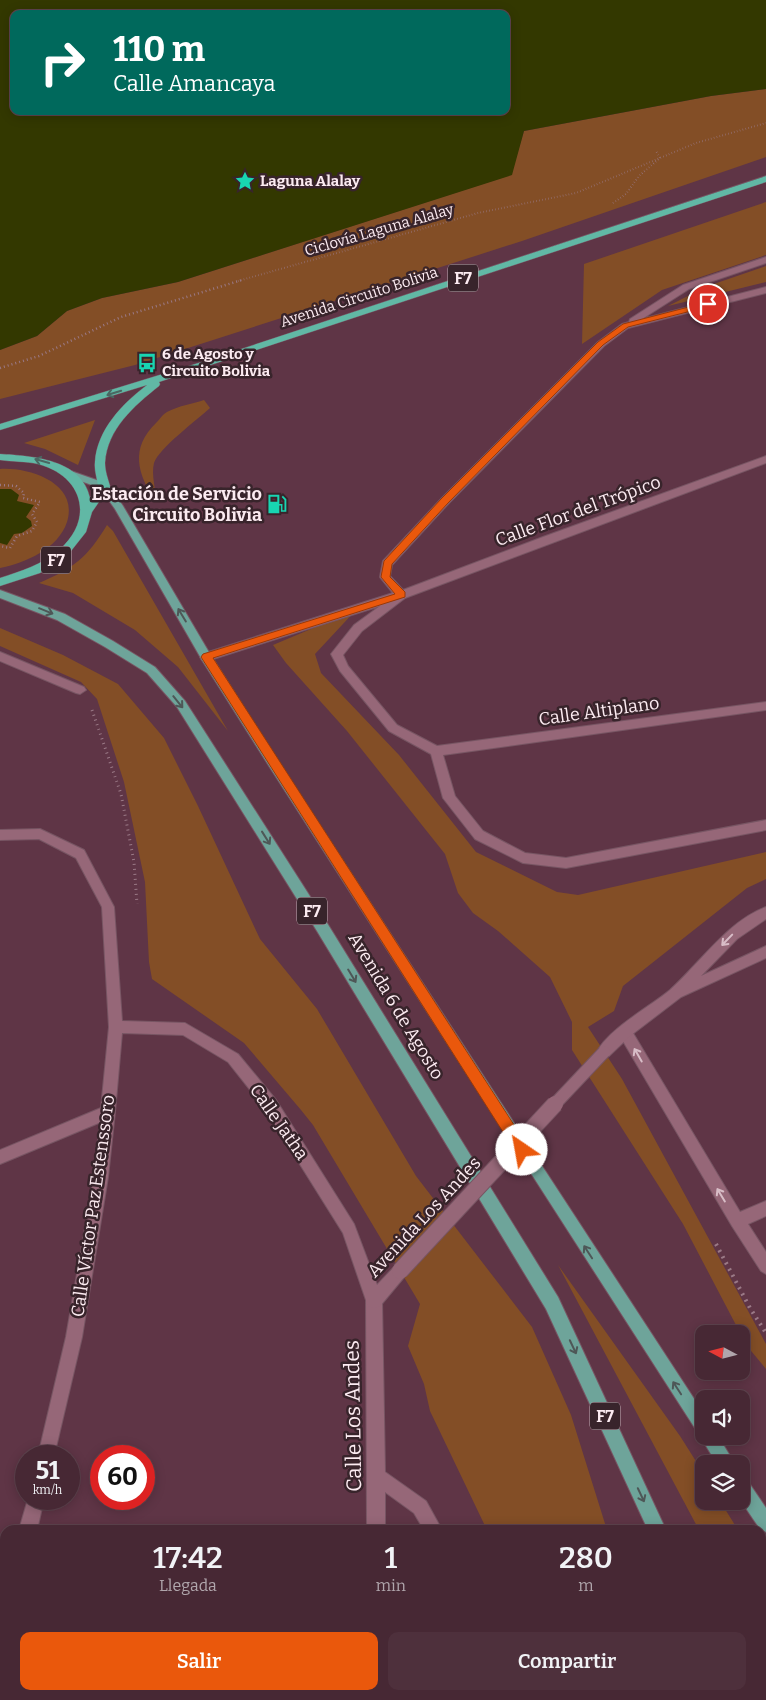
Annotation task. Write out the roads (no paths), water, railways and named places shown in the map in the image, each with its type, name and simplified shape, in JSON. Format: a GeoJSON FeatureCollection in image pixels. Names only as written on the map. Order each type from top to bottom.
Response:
{"type":"FeatureCollection","features":[{"type":"Feature","properties":{"kind":"highway","name":"Avenida Circuito Bolivia"},"geometry":{"type":"LineString","coordinates":[[0,429],[161,379],[766,179]]}},
{"type":"Feature","properties":{"kind":"highway","name":"Avenida Circuito Bolivia"},"geometry":{"type":"LineString","coordinates":[[104,486],[100,463],[106,440],[117,420],[131,402],[161,379]]}},
{"type":"Feature","properties":{"kind":"highway"},"geometry":{"type":"LineString","coordinates":[[0,456],[38,460],[68,473],[83,490],[87,500],[87,511]]}},
{"type":"Feature","properties":{"kind":"highway","name":"F7"},"geometry":{"type":"LineString","coordinates":[[0,582],[42,568],[66,552],[82,532],[87,511],[104,486]]}},
{"type":"Feature","properties":{"kind":"main road"},"geometry":{"type":"LineString","coordinates":[[68,473],[104,486]]}},
{"type":"Feature","properties":{"kind":"main road","name":"Avenida 6 de Agosto"},"geometry":{"type":"LineString","coordinates":[[104,486],[206,657],[695,1415]]}},
{"type":"Feature","properties":{"kind":"main road","name":"Avenida 6 de Agosto"},"geometry":{"type":"LineString","coordinates":[[0,594],[61,617],[109,644],[150,670],[181,704],[322,927],[552,1303],[655,1525]]}},
{"type":"Feature","properties":{"kind":"main road"},"geometry":{"type":"LineString","coordinates":[[750,1499],[766,1523]]}},
{"type":"Feature","properties":{"kind":"street"},"geometry":{"type":"LineString","coordinates":[[402,595],[386,577],[387,564],[445,501],[600,344],[686,287],[766,260]]}},
{"type":"Feature","properties":{"kind":"street"},"geometry":{"type":"LineString","coordinates":[[626,326],[766,290]]}},
{"type":"Feature","properties":{"kind":"street","name":"Calle Flor del Trópico"},"geometry":{"type":"LineString","coordinates":[[402,595],[766,459]]}},
{"type":"Feature","properties":{"kind":"street"},"geometry":{"type":"LineString","coordinates":[[206,657],[402,595]]}},
{"type":"Feature","properties":{"kind":"street"},"geometry":{"type":"LineString","coordinates":[[402,595],[358,628],[337,654],[344,668],[393,728],[436,750],[449,798],[478,835],[523,858],[566,863],[766,825]]}},
{"type":"Feature","properties":{"kind":"street"},"geometry":{"type":"LineString","coordinates":[[0,656],[80,690]]}},
{"type":"Feature","properties":{"kind":"street","name":"Calle Altiplano"},"geometry":{"type":"LineString","coordinates":[[436,750],[766,706]]}},
{"type":"Feature","properties":{"kind":"street","name":"Calle Víctor Paz Estenssoro"},"geometry":{"type":"LineString","coordinates":[[0,835],[40,834],[80,854],[108,907],[116,1028],[101,1177],[74,1337],[49,1445]]}},
{"type":"Feature","properties":{"kind":"street","name":"Avenida Los Andes"},"geometry":{"type":"LineString","coordinates":[[374,1300],[604,1052],[625,1032],[675,994],[732,934],[766,912]]}},
{"type":"Feature","properties":{"kind":"street","name":"Avenida Los Andes"},"geometry":{"type":"LineString","coordinates":[[675,994],[766,952]]}},
{"type":"Feature","properties":{"kind":"street","name":"Calle Jatha"},"geometry":{"type":"LineString","coordinates":[[116,1028],[185,1029],[233,1058],[271,1104],[349,1230],[374,1300]]}},
{"type":"Feature","properties":{"kind":"street"},"geometry":{"type":"LineString","coordinates":[[625,1032],[737,1221],[766,1266]]}},
{"type":"Feature","properties":{"kind":"street"},"geometry":{"type":"LineString","coordinates":[[0,1157],[108,1112]]}},
{"type":"Feature","properties":{"kind":"street"},"geometry":{"type":"LineString","coordinates":[[737,1221],[766,1208]]}},
{"type":"Feature","properties":{"kind":"street","name":"Calle Los Andes"},"geometry":{"type":"LineString","coordinates":[[374,1300],[373,1357],[378,1477],[376,1525]]}},
{"type":"Feature","properties":{"kind":"street"},"geometry":{"type":"LineString","coordinates":[[378,1477],[420,1507],[430,1525]]}},
{"type":"Feature","properties":{"kind":"street"},"geometry":{"type":"LineString","coordinates":[[29,1525],[33,1510]]}},
{"type":"Feature","properties":{"kind":"place","name":"Laguna Alalay"},"geometry":{"type":"Point","coordinates":[245,181]}},
{"type":"Feature","properties":{"kind":"place","name":"6 de Agosto y Circuito Bolivia"},"geometry":{"type":"Point","coordinates":[147,363]}},
{"type":"Feature","properties":{"kind":"place","name":"Estación de Servicio Circuito Bolivia"},"geometry":{"type":"Point","coordinates":[277,504]}}]}
